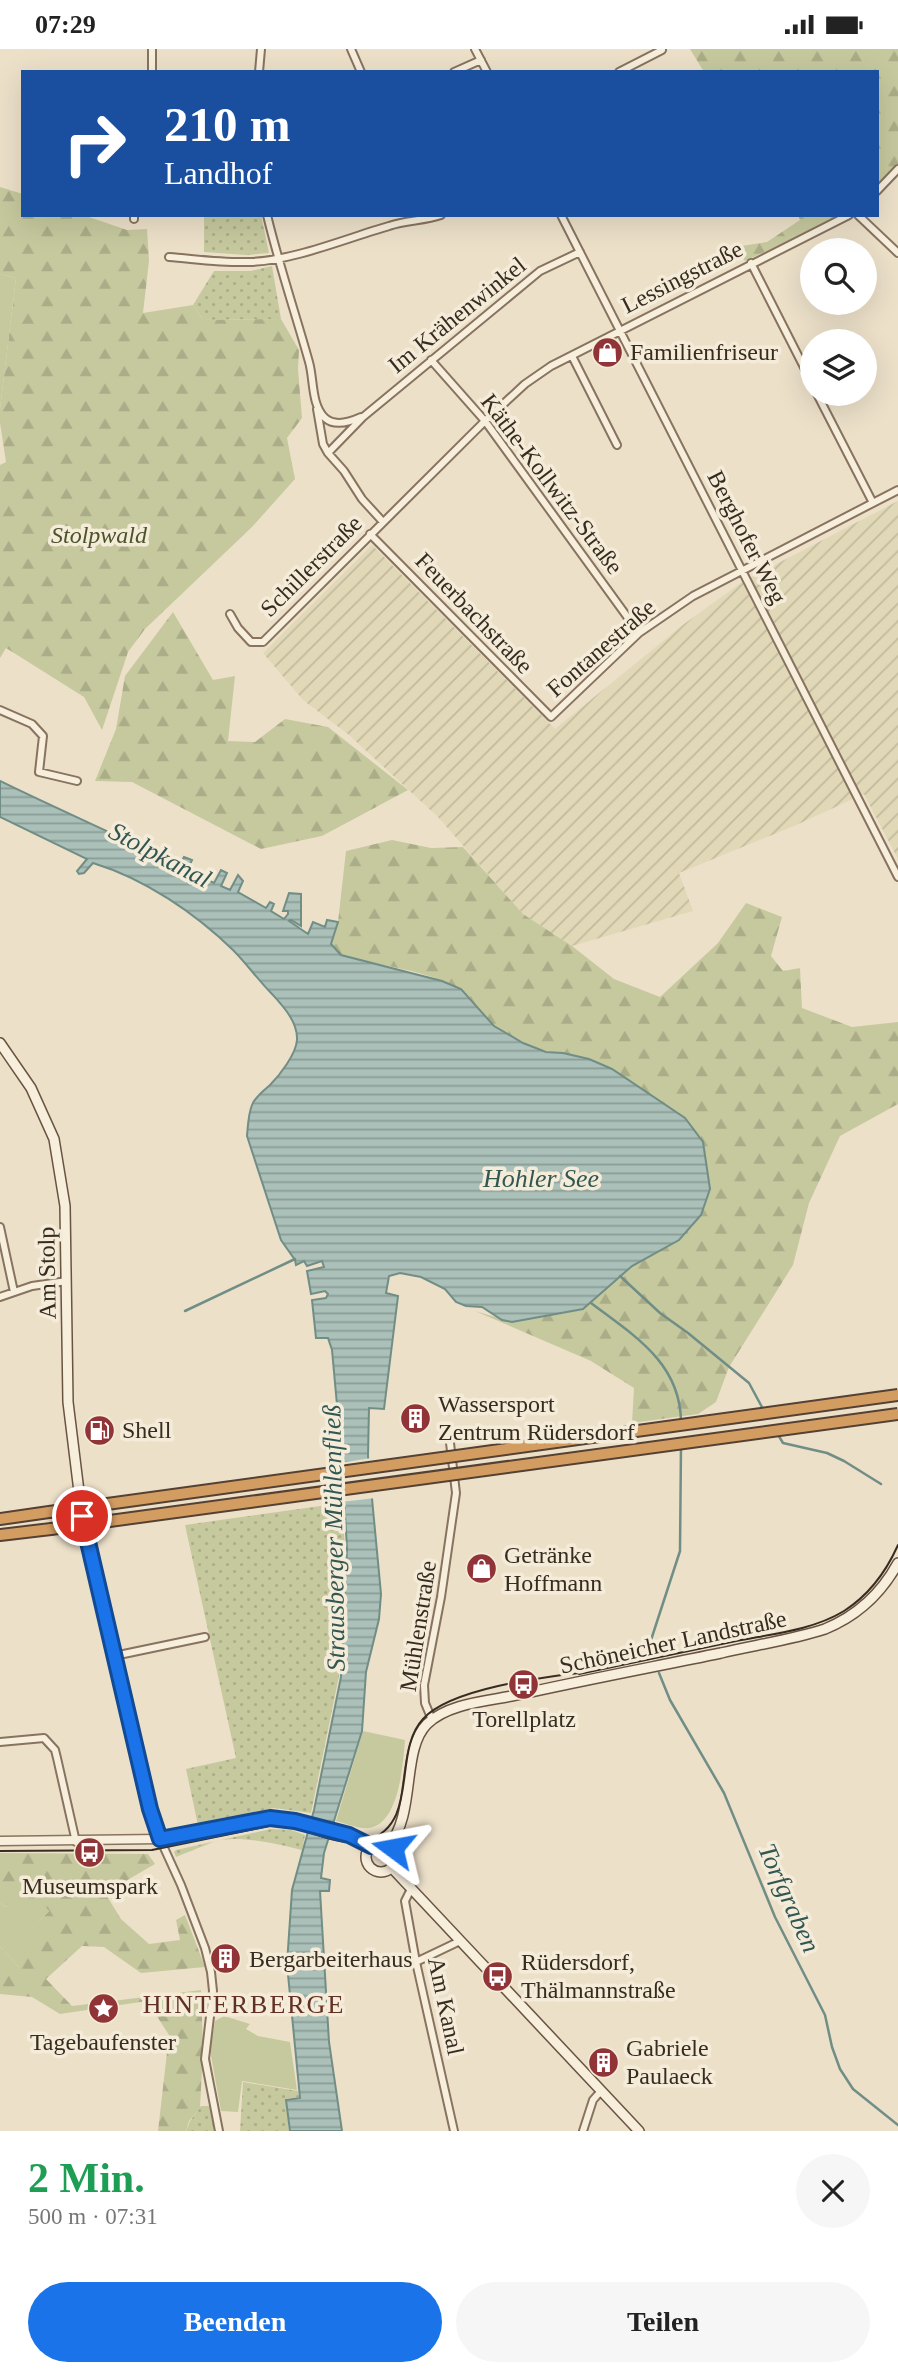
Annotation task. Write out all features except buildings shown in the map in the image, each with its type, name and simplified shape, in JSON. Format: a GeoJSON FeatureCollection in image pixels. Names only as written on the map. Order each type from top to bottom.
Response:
{"type":"FeatureCollection","features":[{"type":"Feature","properties":{"kind":"highway"},"geometry":{"type":"LineString","coordinates":[[0,1519],[898,1395]]}},
{"type":"Feature","properties":{"kind":"highway"},"geometry":{"type":"LineString","coordinates":[[0,1535],[898,1414]]}},
{"type":"Feature","properties":{"kind":"main road","name":"Am Stolp"},"geometry":{"type":"LineString","coordinates":[[0,1043],[31,1088],[54,1139],[65,1206],[68,1402],[82,1516],[151,1817],[160,1839]]}},
{"type":"Feature","properties":{"kind":"main road","name":"Schöneicher Landstraße"},"geometry":{"type":"LineString","coordinates":[[432,1720],[457,1709],[825,1629],[842,1622],[864,1606],[886,1582],[898,1563]]}},
{"type":"Feature","properties":{"kind":"main road","name":"Mühlenstraße"},"geometry":{"type":"LineString","coordinates":[[389,1845],[396,1835],[404,1809],[417,1740],[432,1720]]}},
{"type":"Feature","properties":{"kind":"main road"},"geometry":{"type":"LineString","coordinates":[[160,1839],[270,1818],[295,1821],[349,1835],[371,1846]]}},
{"type":"Feature","properties":{"kind":"main road"},"geometry":{"type":"LineString","coordinates":[[380,1842],[389,1845],[395,1856],[391,1867],[383,1871],[370,1867],[366,1859],[371,1846],[380,1842]]}},
{"type":"Feature","properties":{"kind":"main road"},"geometry":{"type":"LineString","coordinates":[[391,1867],[639,2131]]}},
{"type":"Feature","properties":{"kind":"street"},"geometry":{"type":"LineString","coordinates":[[152,49],[152,70]]}},
{"type":"Feature","properties":{"kind":"street"},"geometry":{"type":"LineString","coordinates":[[259,70],[261,49]]}},
{"type":"Feature","properties":{"kind":"street"},"geometry":{"type":"LineString","coordinates":[[351,49],[360,70]]}},
{"type":"Feature","properties":{"kind":"street"},"geometry":{"type":"LineString","coordinates":[[475,49],[486,70]]}},
{"type":"Feature","properties":{"kind":"street"},"geometry":{"type":"LineString","coordinates":[[623,70],[662,50]]}},
{"type":"Feature","properties":{"kind":"street"},"geometry":{"type":"LineString","coordinates":[[458,70],[481,60]]}},
{"type":"Feature","properties":{"kind":"street"},"geometry":{"type":"LineString","coordinates":[[879,189],[898,169]]}},
{"type":"Feature","properties":{"kind":"street"},"geometry":{"type":"LineString","coordinates":[[267,217],[277,258],[310,365],[323,444],[328,453]]}},
{"type":"Feature","properties":{"kind":"street"},"geometry":{"type":"LineString","coordinates":[[169,257],[250,263],[334,244],[412,218],[426,220],[435,217]]}},
{"type":"Feature","properties":{"kind":"street","name":"Berghofer Weg"},"geometry":{"type":"LineString","coordinates":[[562,217],[898,877]]}},
{"type":"Feature","properties":{"kind":"street","name":"Lessingstraße"},"geometry":{"type":"LineString","coordinates":[[383,522],[485,421],[525,384],[551,366],[845,217]]}},
{"type":"Feature","properties":{"kind":"street"},"geometry":{"type":"LineString","coordinates":[[860,217],[898,253]]}},
{"type":"Feature","properties":{"kind":"street","name":"Im Krähenwinkel"},"geometry":{"type":"LineString","coordinates":[[328,453],[363,417],[540,271],[580,252]]}},
{"type":"Feature","properties":{"kind":"street"},"geometry":{"type":"LineString","coordinates":[[751,263],[800,359]]}},
{"type":"Feature","properties":{"kind":"street"},"geometry":{"type":"LineString","coordinates":[[572,356],[618,445]]}},
{"type":"Feature","properties":{"kind":"street","name":"Käthe-Kollwitz-Straße"},"geometry":{"type":"LineString","coordinates":[[431,360],[485,421],[639,633]]}},
{"type":"Feature","properties":{"kind":"street"},"geometry":{"type":"LineString","coordinates":[[316,403],[326,419],[335,423],[363,417]]}},
{"type":"Feature","properties":{"kind":"street"},"geometry":{"type":"LineString","coordinates":[[823,406],[873,503]]}},
{"type":"Feature","properties":{"kind":"street","name":"Schillerstraße"},"geometry":{"type":"LineString","coordinates":[[230,614],[251,642],[263,642],[383,522],[328,453]]}},
{"type":"Feature","properties":{"kind":"street","name":"Fontanestraße"},"geometry":{"type":"LineString","coordinates":[[551,717],[639,633],[693,596],[898,489]]}},
{"type":"Feature","properties":{"kind":"street","name":"Feuerbachstraße"},"geometry":{"type":"LineString","coordinates":[[370,534],[551,717]]}},
{"type":"Feature","properties":{"kind":"street"},"geometry":{"type":"LineString","coordinates":[[0,710],[32,724],[43,736],[39,772],[77,781]]}},
{"type":"Feature","properties":{"kind":"street"},"geometry":{"type":"LineString","coordinates":[[0,1227],[14,1292]]}},
{"type":"Feature","properties":{"kind":"street"},"geometry":{"type":"LineString","coordinates":[[0,1297],[32,1286],[67,1282]]}},
{"type":"Feature","properties":{"kind":"street","name":"Mühlenstraße"},"geometry":{"type":"LineString","coordinates":[[432,1720],[425,1703],[424,1685],[441,1597],[456,1493],[450,1443]]}},
{"type":"Feature","properties":{"kind":"street"},"geometry":{"type":"LineString","coordinates":[[114,1656],[205,1637]]}},
{"type":"Feature","properties":{"kind":"street"},"geometry":{"type":"LineString","coordinates":[[0,1742],[44,1738],[55,1750],[76,1842]]}},
{"type":"Feature","properties":{"kind":"street"},"geometry":{"type":"LineString","coordinates":[[0,1841],[160,1839],[181,1885],[205,1948],[211,1972],[213,1991],[205,2059],[219,2131]]}},
{"type":"Feature","properties":{"kind":"street","name":"Am Kanal"},"geometry":{"type":"LineString","coordinates":[[411,1889],[405,1901],[454,2131]]}},
{"type":"Feature","properties":{"kind":"street"},"geometry":{"type":"LineString","coordinates":[[416,1962],[460,1941]]}},
{"type":"Feature","properties":{"kind":"street"},"geometry":{"type":"LineString","coordinates":[[583,2131],[593,2100],[601,2091]]}},
{"type":"Feature","properties":{"kind":"shaded area"},"geometry":{"type":"Polygon","coordinates":[[[898,501],[898,859],[864,794],[679,873],[693,911],[572,946],[523,914],[438,817],[349,735],[303,700],[263,653],[372,545],[555,729],[684,624],[742,582],[898,501]]]}},
{"type":"Feature","properties":{"kind":"green space"},"geometry":{"type":"Polygon","coordinates":[[[690,49],[898,49],[898,165],[879,185],[879,70],[703,70],[690,49]]]}},
{"type":"Feature","properties":{"kind":"green space","name":"Stolpwald"},"geometry":{"type":"Polygon","coordinates":[[[0,187],[21,193],[21,217],[89,217],[127,230],[147,229],[149,261],[143,313],[193,305],[203,320],[281,319],[299,350],[302,418],[287,438],[295,479],[252,527],[145,629],[128,652],[102,730],[84,697],[6,648],[0,658],[0,465],[6,462],[0,409],[16,278],[0,274],[0,187]]]}},
{"type":"Feature","properties":{"kind":"green space"},"geometry":{"type":"Polygon","coordinates":[[[204,217],[261,217],[269,253],[246,255],[204,252],[204,217]]]}},
{"type":"Feature","properties":{"kind":"green space"},"geometry":{"type":"Polygon","coordinates":[[[799,217],[836,217],[745,261],[735,247],[767,242],[800,220],[799,217]]]}},
{"type":"Feature","properties":{"kind":"green space"},"geometry":{"type":"Polygon","coordinates":[[[272,266],[281,319],[203,320],[193,305],[214,271],[251,271],[272,266]]]}},
{"type":"Feature","properties":{"kind":"green space"},"geometry":{"type":"Polygon","coordinates":[[[0,274],[16,278],[0,409],[0,274]]]}},
{"type":"Feature","properties":{"kind":"green space"},"geometry":{"type":"Polygon","coordinates":[[[173,612],[213,680],[235,676],[228,741],[255,742],[285,719],[328,727],[408,790],[322,836],[261,849],[132,782],[95,781],[116,729],[125,676],[173,612]]]}},
{"type":"Feature","properties":{"kind":"green space"},"geometry":{"type":"Polygon","coordinates":[[[392,840],[431,848],[463,847],[523,914],[572,946],[614,979],[660,997],[718,943],[746,903],[782,917],[771,956],[783,971],[800,968],[802,1008],[852,1027],[898,1022],[898,1104],[840,1136],[809,1203],[793,1265],[729,1367],[716,1402],[698,1414],[632,1423],[634,1388],[591,1361],[475,1311],[512,1322],[583,1309],[632,1266],[679,1240],[705,1164],[703,1142],[563,1053],[536,1048],[509,1037],[494,1026],[467,995],[456,987],[414,972],[341,955],[331,944],[338,922],[346,851],[392,840]]]}},
{"type":"Feature","properties":{"kind":"green space"},"geometry":{"type":"Polygon","coordinates":[[[342,1503],[345,1549],[339,1676],[311,1813],[274,1808],[198,1825],[186,1769],[236,1758],[185,1525],[342,1503]]]}},
{"type":"Feature","properties":{"kind":"green space"},"geometry":{"type":"Polygon","coordinates":[[[363,1731],[405,1740],[401,1778],[393,1805],[379,1824],[369,1828],[336,1821],[363,1731]]]}},
{"type":"Feature","properties":{"kind":"green space"},"geometry":{"type":"Polygon","coordinates":[[[271,1829],[291,1830],[305,1835],[302,1850],[234,1839],[213,1842],[176,1857],[174,1852],[176,1850],[271,1829]]]}},
{"type":"Feature","properties":{"kind":"green space"},"geometry":{"type":"Polygon","coordinates":[[[0,1853],[148,1854],[155,1864],[105,1893],[121,1919],[149,1944],[180,1940],[176,1920],[185,1915],[205,1967],[141,1973],[104,1947],[82,1946],[46,1979],[72,2006],[201,1990],[203,2048],[200,2108],[189,2121],[186,2131],[158,2131],[169,2035],[147,2001],[60,2014],[32,1997],[0,1994],[0,1947],[19,1967],[39,1921],[49,1911],[10,1903],[6,1907],[0,1903],[0,1853]]]}},
{"type":"Feature","properties":{"kind":"green space"},"geometry":{"type":"Polygon","coordinates":[[[15,1897],[39,1899],[49,1911],[39,1921],[50,1934],[19,1967],[0,1947],[0,1903],[6,1907],[15,1897]]]}},
{"type":"Feature","properties":{"kind":"green space"},"geometry":{"type":"Polygon","coordinates":[[[224,2016],[250,2024],[246,2029],[258,2036],[290,2042],[297,2090],[242,2081],[238,2112],[221,2111],[210,2050],[215,2021],[224,2016]]]}},
{"type":"Feature","properties":{"kind":"green space"},"geometry":{"type":"Polygon","coordinates":[[[243,2082],[298,2091],[299,2097],[286,2099],[289,2131],[240,2131],[243,2082]]]}},
{"type":"Feature","properties":{"kind":"green space"},"geometry":{"type":"Polygon","coordinates":[[[201,2106],[210,2106],[216,2131],[186,2131],[190,2121],[201,2106]]]}},
{"type":"Feature","properties":{"kind":"water","name":"Hohler See"},"geometry":{"type":"Polygon","coordinates":[[[0,781],[179,866],[184,857],[192,860],[187,870],[214,883],[221,870],[227,873],[221,886],[230,890],[238,875],[243,881],[238,892],[266,908],[270,902],[274,904],[271,911],[284,919],[288,914],[288,911],[283,911],[289,893],[301,894],[301,926],[289,921],[308,934],[313,922],[325,927],[327,920],[338,922],[331,944],[341,955],[442,981],[461,989],[494,1026],[523,1043],[546,1052],[589,1059],[612,1069],[685,1118],[703,1142],[710,1189],[701,1215],[679,1240],[632,1266],[583,1309],[512,1322],[502,1320],[482,1307],[456,1302],[445,1289],[421,1277],[400,1273],[389,1276],[386,1293],[398,1296],[384,1409],[369,1408],[368,1456],[381,1594],[379,1619],[366,1672],[362,1731],[324,1853],[321,1878],[330,1880],[329,1891],[320,1891],[329,2042],[342,2131],[290,2131],[286,2100],[300,2098],[287,1964],[292,1890],[314,1810],[341,1677],[347,1549],[332,1350],[328,1338],[316,1338],[312,1300],[326,1298],[328,1294],[325,1291],[311,1294],[307,1271],[324,1267],[322,1261],[307,1266],[304,1261],[296,1265],[281,1240],[247,1136],[253,1102],[287,1064],[294,1052],[297,1033],[285,1009],[238,955],[186,910],[131,878],[93,863],[84,873],[79,874],[77,871],[87,859],[0,817],[0,781]]]}},
{"type":"Feature","properties":{"kind":"pier"},"geometry":{"type":"Polygon","coordinates":[[[371,1458],[376,1498],[341,1502],[339,1463],[371,1458]]]}},
{"type":"Feature","properties":{"kind":"waterway"},"geometry":{"type":"LineString","coordinates":[[185,1311],[295,1259]]}},
{"type":"Feature","properties":{"kind":"waterway"},"geometry":{"type":"LineString","coordinates":[[620,1276],[660,1313],[749,1383],[763,1409]]}},
{"type":"Feature","properties":{"kind":"waterway","name":"Torfgraben"},"geometry":{"type":"LineString","coordinates":[[591,1303],[638,1339],[663,1366],[679,1400],[681,1421]]}},
{"type":"Feature","properties":{"kind":"waterway"},"geometry":{"type":"LineString","coordinates":[[777,1433],[783,1443],[827,1453],[881,1484]]}},
{"type":"Feature","properties":{"kind":"waterway","name":"Torfgraben"},"geometry":{"type":"LineString","coordinates":[[651,1640],[680,1551],[681,1445]]}},
{"type":"Feature","properties":{"kind":"waterway","name":"Torfgraben"},"geometry":{"type":"LineString","coordinates":[[659,1673],[670,1700],[724,1793],[775,1917],[825,2015],[840,2069],[853,2089],[898,2125]]}},
{"type":"Feature","properties":{"kind":"tram line"},"geometry":{"type":"LineString","coordinates":[[579,1674],[792,1631],[819,1623],[844,1611],[861,1598],[882,1574],[898,1545]]}},
{"type":"Feature","properties":{"kind":"tram line"},"geometry":{"type":"LineString","coordinates":[[0,1851],[152,1850],[274,1825],[345,1842],[368,1840],[384,1831],[394,1819],[400,1803],[414,1733],[423,1719],[436,1708],[455,1699],[500,1686],[586,1672]]}},
{"type":"Feature","properties":{"kind":"place","name":"Familienfriseur"},"geometry":{"type":"Point","coordinates":[607,352]}},
{"type":"Feature","properties":{"kind":"place","name":"Wassersport Zentrum Rüdersdorf"},"geometry":{"type":"Point","coordinates":[415,1418]}},
{"type":"Feature","properties":{"kind":"place","name":"Shell"},"geometry":{"type":"Point","coordinates":[99,1430]}},
{"type":"Feature","properties":{"kind":"place","name":"Getränke Hoffmann"},"geometry":{"type":"Point","coordinates":[481,1569]}},
{"type":"Feature","properties":{"kind":"place","name":"Torellplatz"},"geometry":{"type":"Point","coordinates":[524,1685]}},
{"type":"Feature","properties":{"kind":"place","name":"Museumspark"},"geometry":{"type":"Point","coordinates":[90,1852]}},
{"type":"Feature","properties":{"kind":"place","name":"Bergarbeiterhaus"},"geometry":{"type":"Point","coordinates":[226,1959]}},
{"type":"Feature","properties":{"kind":"place","name":"Rüdersdorf, Thälmannstraße"},"geometry":{"type":"Point","coordinates":[498,1976]}},
{"type":"Feature","properties":{"kind":"place","name":"Tagebaufenster"},"geometry":{"type":"Point","coordinates":[103,2008]}},
{"type":"Feature","properties":{"kind":"place","name":"Gabriele Paulaeck"},"geometry":{"type":"Point","coordinates":[603,2062]}},
{"type":"Feature","properties":{"kind":"district","name":"HINTERBERGE"},"geometry":{"type":"Point","coordinates":[244,2004]}},
{"type":"Feature","properties":{"kind":"route"},"geometry":{"type":"LineString","coordinates":[[82,1516],[153,1825],[160,1839],[270,1818],[289,1819],[349,1835],[371,1846],[380,1842],[393,1848]]}},
{"type":"Feature","properties":{"kind":"water label","name":"Stolpkanal"},"geometry":{"type":"Point","coordinates":[160,855]}},
{"type":"Feature","properties":{"kind":"water label","name":"Strausberger Mühlenfließ"},"geometry":{"type":"Point","coordinates":[334,1538]}}]}
